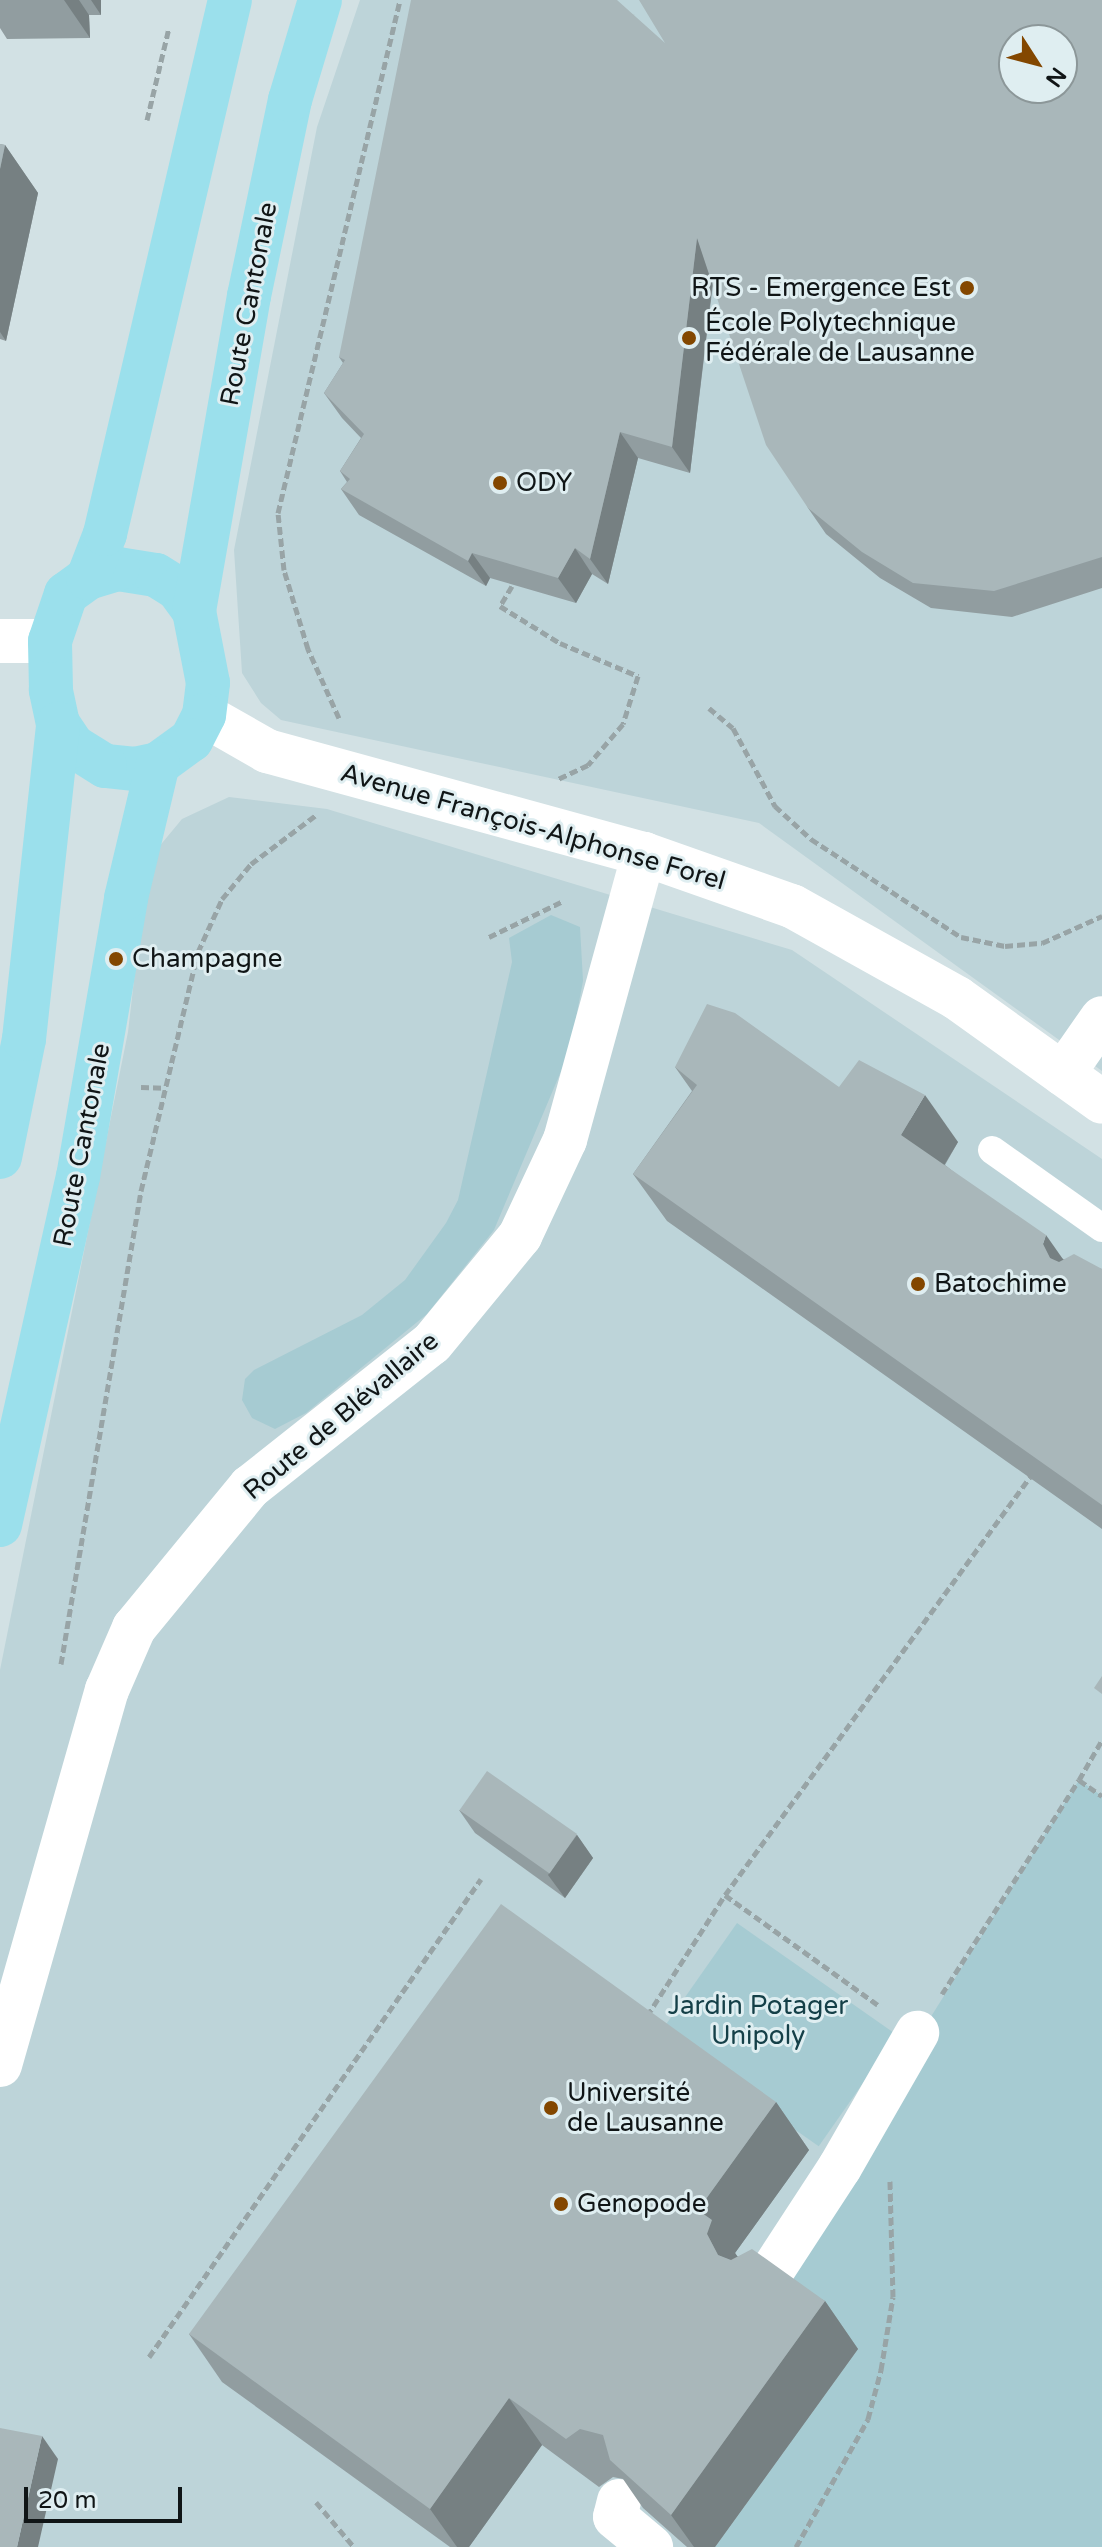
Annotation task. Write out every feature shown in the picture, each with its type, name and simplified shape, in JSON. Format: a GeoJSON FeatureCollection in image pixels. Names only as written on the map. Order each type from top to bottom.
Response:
{"type":"FeatureCollection","features":[{"type":"Feature","properties":{"kind":"main road"},"geometry":{"type":"LineString","coordinates":[[88,578],[105,534],[230,0]]}},
{"type":"Feature","properties":{"kind":"main road","name":"Route Cantonale"},"geometry":{"type":"LineString","coordinates":[[194,611],[249,296],[290,100],[320,0]]}},
{"type":"Feature","properties":{"kind":"main road"},"geometry":{"type":"LineString","coordinates":[[0,1157],[12,1042],[58,724],[50,641],[66,594],[88,578],[118,569],[156,575],[178,589],[194,611],[208,683],[204,715],[191,740],[158,764],[135,769],[105,766],[73,746],[58,724]]}},
{"type":"Feature","properties":{"kind":"main road","name":"Route Cantonale"},"geometry":{"type":"LineString","coordinates":[[0,1525],[78,1177],[126,898],[158,764]]}},
{"type":"Feature","properties":{"kind":"street"},"geometry":{"type":"LineString","coordinates":[[0,641],[50,641]]}},
{"type":"Feature","properties":{"kind":"street","name":"Avenue François-Alphonse Forel"},"geometry":{"type":"LineString","coordinates":[[204,715],[267,751],[644,854],[792,906],[957,998],[1102,1102]]}},
{"type":"Feature","properties":{"kind":"street","name":"Route de Blévallaire"},"geometry":{"type":"LineString","coordinates":[[0,2065],[107,1690],[134,1628],[250,1487],[432,1343],[520,1236],[565,1140],[644,854]]}},
{"type":"Feature","properties":{"kind":"street"},"geometry":{"type":"LineString","coordinates":[[1063,1074],[1102,1018]]}},
{"type":"Feature","properties":{"kind":"street"},"geometry":{"type":"LineString","coordinates":[[765,2282],[840,2167],[917,2033]]}},
{"type":"Feature","properties":{"kind":"street"},"geometry":{"type":"LineString","coordinates":[[619,2501],[615,2517],[651,2547]]}},
{"type":"Feature","properties":{"kind":"lane"},"geometry":{"type":"LineString","coordinates":[[992,1150],[1102,1228]]}},
{"type":"Feature","properties":{"kind":"path"},"geometry":{"type":"LineString","coordinates":[[345,731],[308,649],[284,570],[278,513],[400,0]]}},
{"type":"Feature","properties":{"kind":"path"},"geometry":{"type":"LineString","coordinates":[[512,586],[500,606],[560,643],[638,676],[623,724],[588,765],[544,779]]}},
{"type":"Feature","properties":{"kind":"path"},"geometry":{"type":"LineString","coordinates":[[709,708],[733,728],[775,806],[811,839],[961,937],[1005,946],[1042,943],[1102,916]]}},
{"type":"Feature","properties":{"kind":"path"},"geometry":{"type":"LineString","coordinates":[[107,1690],[59,1679],[141,1191],[164,1088],[198,952],[222,899],[275,843],[327,809]]}},
{"type":"Feature","properties":{"kind":"path"},"geometry":{"type":"LineString","coordinates":[[489,937],[561,902]]}},
{"type":"Feature","properties":{"kind":"path"},"geometry":{"type":"LineString","coordinates":[[136,1087],[164,1088]]}},
{"type":"Feature","properties":{"kind":"path"},"geometry":{"type":"LineString","coordinates":[[639,2027],[725,1895],[1038,1465]]}},
{"type":"Feature","properties":{"kind":"path"},"geometry":{"type":"LineString","coordinates":[[725,1895],[917,2033],[1102,1740]]}},
{"type":"Feature","properties":{"kind":"path"},"geometry":{"type":"LineString","coordinates":[[1079,1780],[1102,1796]]}},
{"type":"Feature","properties":{"kind":"path"},"geometry":{"type":"LineString","coordinates":[[149,2357],[481,1879]]}},
{"type":"Feature","properties":{"kind":"path"},"geometry":{"type":"LineString","coordinates":[[647,1995],[656,2002]]}},
{"type":"Feature","properties":{"kind":"path"},"geometry":{"type":"LineString","coordinates":[[796,2547],[868,2419],[881,2370],[893,2297],[889,2169]]}},
{"type":"Feature","properties":{"kind":"path"},"geometry":{"type":"LineString","coordinates":[[316,2502],[354,2547]]}},
{"type":"Feature","properties":{"kind":"shaded area","name":"École Polytechnique Fédérale de Lausanne"},"geometry":{"type":"Polygon","coordinates":[[[360,0],[1102,0],[1102,1071],[759,823],[281,720],[261,703],[242,673],[234,550],[317,127],[360,0]]]}},
{"type":"Feature","properties":{"kind":"shaded area","name":"Université de Lausanne"},"geometry":{"type":"Polygon","coordinates":[[[229,797],[327,809],[792,950],[1102,1159],[1102,2547],[0,2547],[0,1670],[128,1032],[148,860],[182,819],[229,797]]]}},
{"type":"Feature","properties":{"kind":"green space"},"geometry":{"type":"Polygon","coordinates":[[[551,915],[580,927],[583,981],[570,1050],[494,1230],[427,1314],[306,1413],[275,1429],[252,1418],[242,1400],[245,1379],[254,1370],[362,1315],[405,1280],[446,1223],[458,1200],[512,962],[509,938],[551,915]]]}},
{"type":"Feature","properties":{"kind":"green space"},"geometry":{"type":"Polygon","coordinates":[[[1079,1780],[1102,1796],[1102,2547],[715,2547],[858,2349],[765,2282],[1079,1780]]]}},
{"type":"Feature","properties":{"kind":"green space","name":"Jardin Potager Unipoly"},"geometry":{"type":"Polygon","coordinates":[[[737,1923],[897,2035],[819,2146],[659,2034],[737,1923]]]}},
{"type":"Feature","properties":{"kind":"building"},"geometry":{"type":"Polygon","coordinates":[[[411,0],[617,0],[665,43],[639,0],[1102,0],[1102,557],[994,591],[913,583],[862,552],[808,508],[766,445],[697,238],[672,447],[620,432],[590,559],[575,548],[558,578],[472,553],[468,561],[341,489],[350,479],[340,471],[364,434],[324,393],[345,360],[339,357],[411,0]]]}},
{"type":"Feature","properties":{"kind":"building"},"geometry":{"type":"Polygon","coordinates":[[[0,144],[5,145],[0,169],[0,144]]]}},
{"type":"Feature","properties":{"kind":"building","name":"Batochime"},"geometry":{"type":"Polygon","coordinates":[[[707,1004],[735,1013],[839,1087],[859,1060],[925,1095],[901,1135],[1046,1235],[1043,1244],[1050,1258],[1059,1262],[1074,1254],[1102,1269],[1102,1505],[633,1174],[697,1085],[675,1067],[707,1004]]]}},
{"type":"Feature","properties":{"kind":"building"},"geometry":{"type":"Polygon","coordinates":[[[1102,1676],[1102,1694],[1094,1688],[1102,1676]]]}},
{"type":"Feature","properties":{"kind":"building"},"geometry":{"type":"Polygon","coordinates":[[[487,1771],[577,1834],[550,1873],[459,1810],[487,1771]]]}},
{"type":"Feature","properties":{"kind":"building","name":"Genopode"},"geometry":{"type":"Polygon","coordinates":[[[501,1904],[776,2102],[698,2210],[712,2220],[707,2234],[718,2255],[731,2260],[752,2249],[825,2301],[671,2515],[610,2460],[603,2435],[580,2429],[566,2439],[509,2398],[430,2509],[189,2334],[501,1904]]]}},
{"type":"Feature","properties":{"kind":"building"},"geometry":{"type":"Polygon","coordinates":[[[0,2428],[42,2436],[17,2547],[0,2547],[0,2428]]]}},
{"type":"Feature","properties":{"kind":"place","name":"RTS - Emergence Est"},"geometry":{"type":"Point","coordinates":[967,288]}},
{"type":"Feature","properties":{"kind":"place","name":"École Polytechnique Fédérale de Lausanne"},"geometry":{"type":"Point","coordinates":[689,338]}},
{"type":"Feature","properties":{"kind":"place","name":"ODY"},"geometry":{"type":"Point","coordinates":[500,483]}},
{"type":"Feature","properties":{"kind":"place","name":"Champagne"},"geometry":{"type":"Point","coordinates":[116,959]}},
{"type":"Feature","properties":{"kind":"place","name":"Batochime"},"geometry":{"type":"Point","coordinates":[918,1284]}},
{"type":"Feature","properties":{"kind":"place","name":"Université de Lausanne"},"geometry":{"type":"Point","coordinates":[551,2108]}},
{"type":"Feature","properties":{"kind":"place","name":"Genopode"},"geometry":{"type":"Point","coordinates":[561,2204]}}]}
